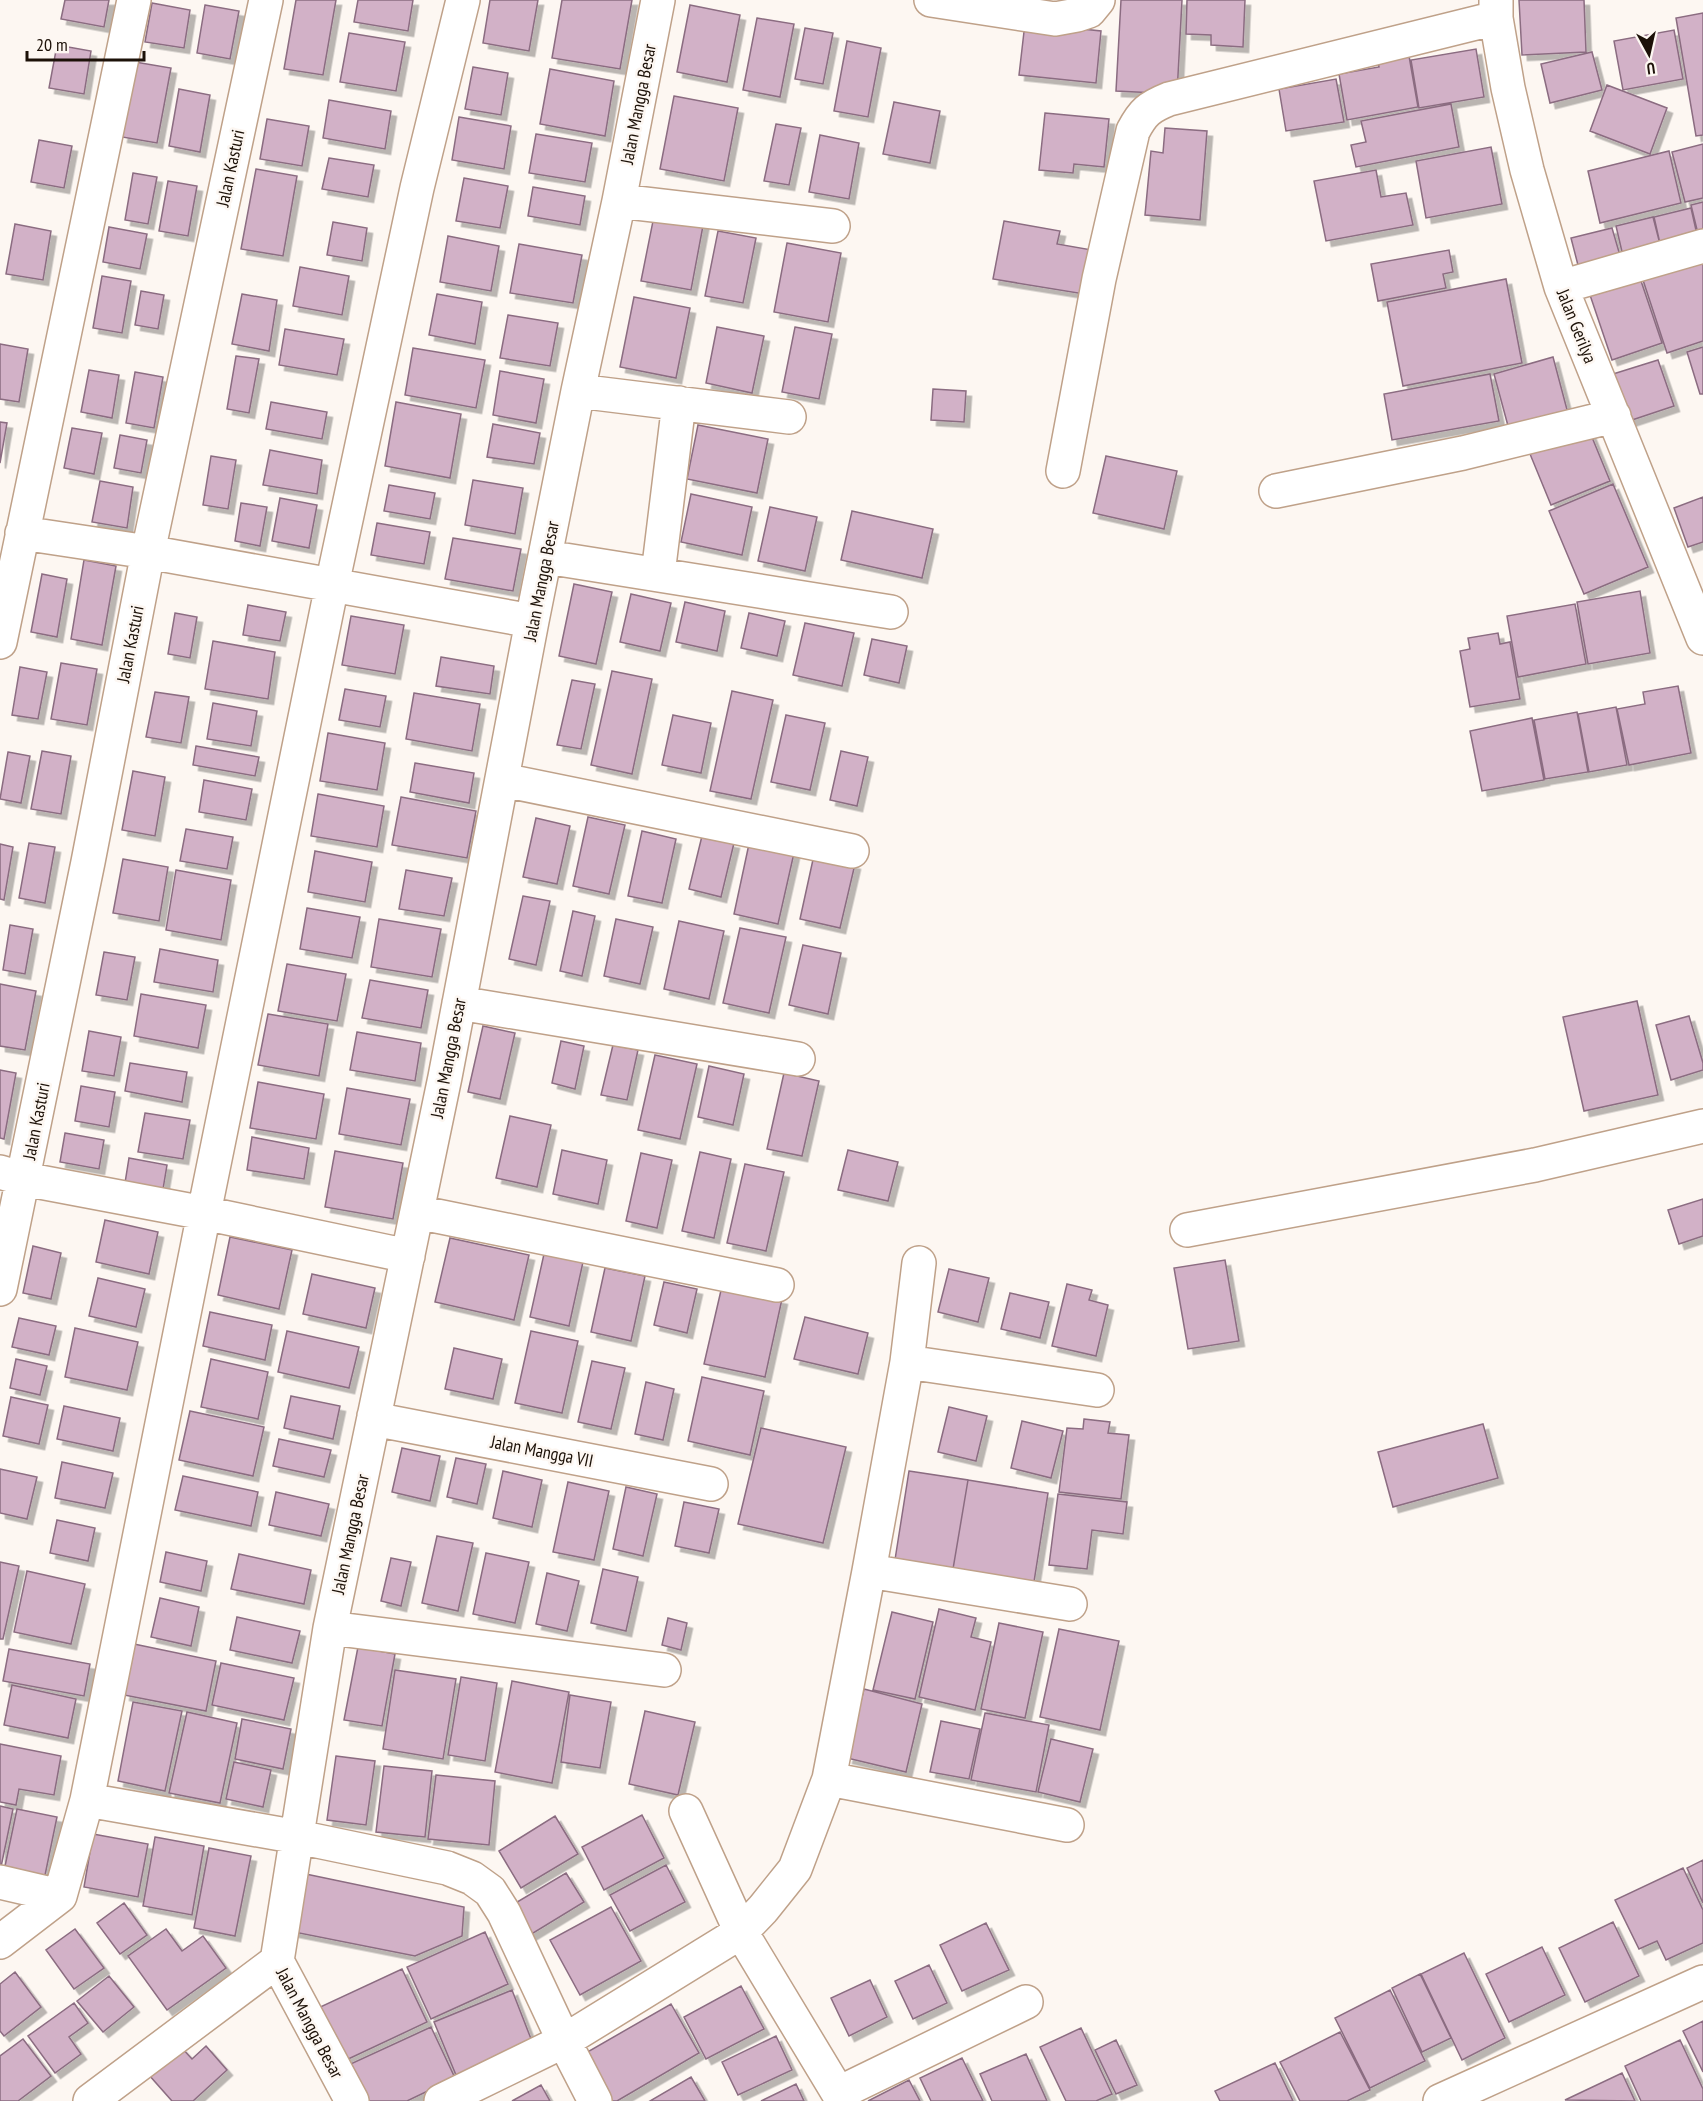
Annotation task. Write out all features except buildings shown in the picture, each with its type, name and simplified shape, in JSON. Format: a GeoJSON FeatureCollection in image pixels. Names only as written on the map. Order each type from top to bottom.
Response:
{"type":"FeatureCollection","features":[{"type":"Feature","properties":{"kind":"street"},"geometry":{"type":"LineString","coordinates":[[0,642],[134,0]]}},
{"type":"Feature","properties":{"kind":"street","name":"Jalan Kasturi"},"geometry":{"type":"LineString","coordinates":[[0,1289],[12,1176],[88,862],[148,552],[266,0]]}},
{"type":"Feature","properties":{"kind":"street"},"geometry":{"type":"LineString","coordinates":[[0,1942],[60,1896],[87,1800],[332,585],[417,188],[463,0]]}},
{"type":"Feature","properties":{"kind":"street","name":"Jalan Mangga Besar"},"geometry":{"type":"LineString","coordinates":[[352,2101],[277,1961],[330,1628],[417,1212],[503,780],[532,621],[578,391],[620,201],[658,0]]}},
{"type":"Feature","properties":{"kind":"street"},"geometry":{"type":"LineString","coordinates":[[931,0],[1055,19],[1089,11],[1098,0]]}},
{"type":"Feature","properties":{"kind":"street"},"geometry":{"type":"LineString","coordinates":[[1063,471],[1102,268],[1133,131],[1143,114],[1155,104],[1169,99],[1496,9]]}},
{"type":"Feature","properties":{"kind":"street","name":"Jalan Gerilya"},"geometry":{"type":"LineString","coordinates":[[1496,9],[1508,88],[1527,170],[1561,287],[1703,638]]}},
{"type":"Feature","properties":{"kind":"street"},"geometry":{"type":"LineString","coordinates":[[620,201],[833,226]]}},
{"type":"Feature","properties":{"kind":"street"},"geometry":{"type":"LineString","coordinates":[[1561,287],[1703,246]]}},
{"type":"Feature","properties":{"kind":"street"},"geometry":{"type":"LineString","coordinates":[[578,391],[789,417]]}},
{"type":"Feature","properties":{"kind":"street"},"geometry":{"type":"LineString","coordinates":[[657,574],[679,403]]}},
{"type":"Feature","properties":{"kind":"street"},"geometry":{"type":"LineString","coordinates":[[1276,491],[1463,453],[1614,416]]}},
{"type":"Feature","properties":{"kind":"street"},"geometry":{"type":"LineString","coordinates":[[22,533],[148,552],[532,621]]}},
{"type":"Feature","properties":{"kind":"street"},"geometry":{"type":"LineString","coordinates":[[546,557],[891,612]]}},
{"type":"Feature","properties":{"kind":"street"},"geometry":{"type":"LineString","coordinates":[[503,780],[852,851]]}},
{"type":"Feature","properties":{"kind":"street"},"geometry":{"type":"LineString","coordinates":[[459,1003],[798,1059]]}},
{"type":"Feature","properties":{"kind":"street"},"geometry":{"type":"LineString","coordinates":[[1188,1230],[1535,1165],[1703,1126]]}},
{"type":"Feature","properties":{"kind":"street"},"geometry":{"type":"LineString","coordinates":[[12,1176],[408,1256]]}},
{"type":"Feature","properties":{"kind":"street"},"geometry":{"type":"LineString","coordinates":[[417,1212],[777,1285]]}},
{"type":"Feature","properties":{"kind":"street"},"geometry":{"type":"LineString","coordinates":[[441,2101],[564,2042],[741,1932],[795,1869],[829,1779],[870,1571],[907,1362],[918,1263]]}},
{"type":"Feature","properties":{"kind":"street"},"geometry":{"type":"LineString","coordinates":[[907,1362],[1097,1390]]}},
{"type":"Feature","properties":{"kind":"street","name":"Jalan Mangga VII"},"geometry":{"type":"LineString","coordinates":[[374,1416],[389,1422],[711,1484]]}},
{"type":"Feature","properties":{"kind":"street"},"geometry":{"type":"LineString","coordinates":[[870,1571],[1070,1604]]}},
{"type":"Feature","properties":{"kind":"street"},"geometry":{"type":"LineString","coordinates":[[330,1628],[664,1670]]}},
{"type":"Feature","properties":{"kind":"street"},"geometry":{"type":"LineString","coordinates":[[829,1779],[1067,1825]]}},
{"type":"Feature","properties":{"kind":"street"},"geometry":{"type":"LineString","coordinates":[[87,1800],[298,1837],[447,1868],[472,1878],[490,1891],[504,1913],[564,2042],[595,2101]]}},
{"type":"Feature","properties":{"kind":"street"},"geometry":{"type":"LineString","coordinates":[[686,1811],[741,1932],[841,2097],[1026,2002]]}},
{"type":"Feature","properties":{"kind":"street"},"geometry":{"type":"LineString","coordinates":[[0,1882],[60,1896]]}},
{"type":"Feature","properties":{"kind":"street"},"geometry":{"type":"LineString","coordinates":[[90,2101],[277,1961]]}},
{"type":"Feature","properties":{"kind":"street"},"geometry":{"type":"LineString","coordinates":[[1440,2101],[1703,1982]]}}]}
